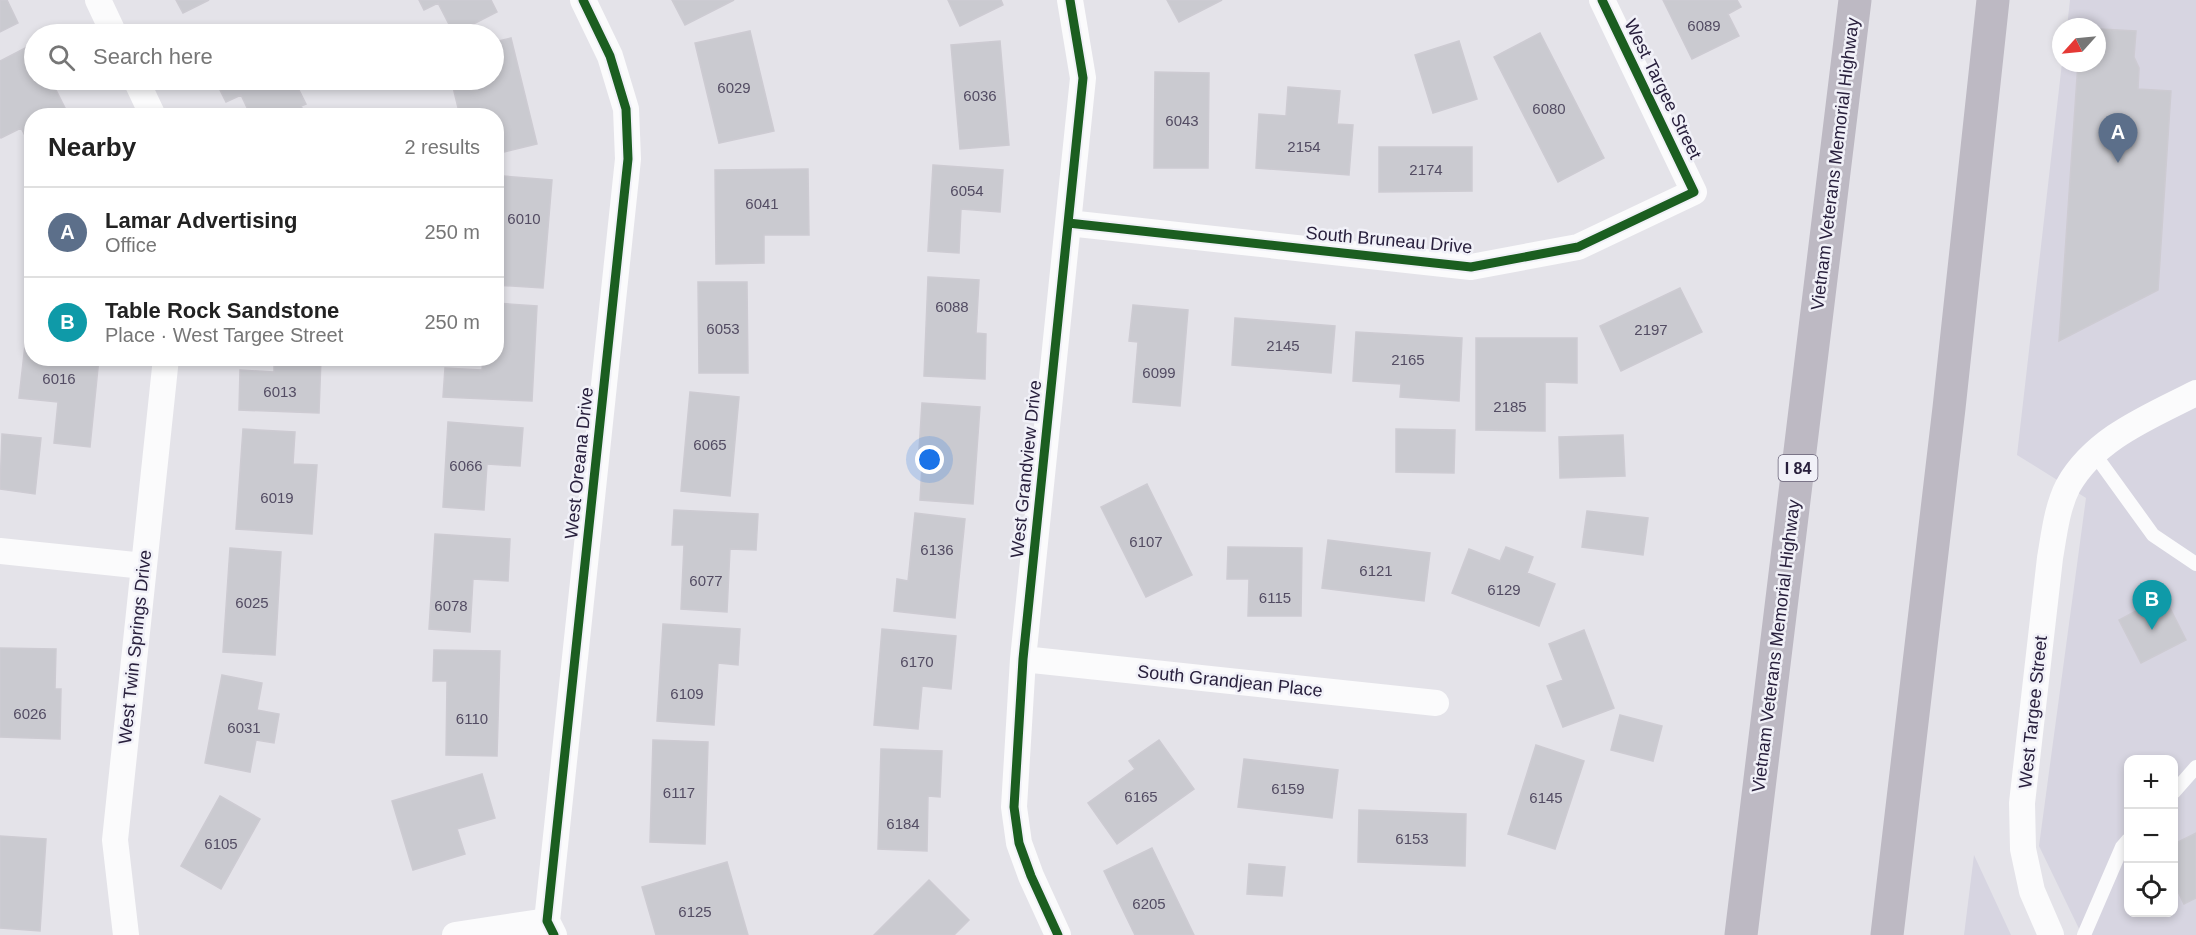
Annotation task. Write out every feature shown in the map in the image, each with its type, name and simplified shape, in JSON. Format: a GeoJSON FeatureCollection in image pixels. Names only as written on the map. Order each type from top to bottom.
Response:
{"type":"FeatureCollection","features":[{"type":"Feature","properties":{"kind":"highway","name":"Vietnam Veterans Memorial Highway"},"geometry":{"type":"LineString","coordinates":[[1741,935],[1855,0]]}},
{"type":"Feature","properties":{"kind":"highway"},"geometry":{"type":"LineString","coordinates":[[1887,935],[1951,397],[1993,0]]}},
{"type":"Feature","properties":{"kind":"street"},"geometry":{"type":"LineString","coordinates":[[98,0],[109,24]]}},
{"type":"Feature","properties":{"kind":"street","name":"West Oreana Drive"},"geometry":{"type":"LineString","coordinates":[[550,928],[628,159],[626,109],[610,56],[583,0]]}},
{"type":"Feature","properties":{"kind":"street","name":"West Grandview Drive"},"geometry":{"type":"LineString","coordinates":[[1058,935],[1030,876],[1019,843],[1014,807],[1023,659],[1083,78],[1070,0]]}},
{"type":"Feature","properties":{"kind":"street","name":"West Targee Street"},"geometry":{"type":"LineString","coordinates":[[1602,0],[1694,192]]}},
{"type":"Feature","properties":{"kind":"street"},"geometry":{"type":"LineString","coordinates":[[141,90],[149,108]]}},
{"type":"Feature","properties":{"kind":"street","name":"South Bruneau Drive"},"geometry":{"type":"LineString","coordinates":[[1068,224],[1471,267],[1578,247],[1694,192]]}},
{"type":"Feature","properties":{"kind":"street","name":"West Twin Springs Drive"},"geometry":{"type":"LineString","coordinates":[[126,935],[115,840],[165,366]]}},
{"type":"Feature","properties":{"kind":"street"},"geometry":{"type":"LineString","coordinates":[[2093,452],[2137,423],[2196,393]]}},
{"type":"Feature","properties":{"kind":"street","name":"West Targee Street"},"geometry":{"type":"LineString","coordinates":[[2051,935],[2032,891],[2023,849],[2022,803],[2050,558],[2067,487],[2093,452]]}},
{"type":"Feature","properties":{"kind":"street"},"geometry":{"type":"LineString","coordinates":[[0,551],[144,566]]}},
{"type":"Feature","properties":{"kind":"street","name":"South Grandjean Place"},"geometry":{"type":"LineString","coordinates":[[1023,659],[1436,703]]}},
{"type":"Feature","properties":{"kind":"street"},"geometry":{"type":"LineString","coordinates":[[455,935],[550,928]]}},
{"type":"Feature","properties":{"kind":"lane"},"geometry":{"type":"LineString","coordinates":[[2093,452],[2153,534],[2196,564]]}},
{"type":"Feature","properties":{"kind":"lane"},"geometry":{"type":"LineString","coordinates":[[2178,787],[2196,767]]}},
{"type":"Feature","properties":{"kind":"lane"},"geometry":{"type":"LineString","coordinates":[[2084,935],[2124,845]]}},
{"type":"Feature","properties":{"kind":"shaded area"},"geometry":{"type":"Polygon","coordinates":[[[2070,0],[2196,0],[2196,935],[2082,935],[2039,846],[2086,498],[2017,455],[2061,72],[2106,72],[2106,18],[2068,18],[2070,0]]]}},
{"type":"Feature","properties":{"kind":"shaded area"},"geometry":{"type":"Polygon","coordinates":[[[1974,855],[2011,935],[1964,935],[1974,855]]]}},
{"type":"Feature","properties":{"kind":"building"},"geometry":{"type":"Polygon","coordinates":[[[0,0],[7,0],[18,23],[0,32],[0,0]]]}},
{"type":"Feature","properties":{"kind":"building"},"geometry":{"type":"Polygon","coordinates":[[[176,0],[209,0],[183,13],[176,0]]]}},
{"type":"Feature","properties":{"kind":"building"},"geometry":{"type":"Polygon","coordinates":[[[419,0],[491,0],[497,12],[474,24],[449,24],[438,3],[424,10],[419,0]]]}},
{"type":"Feature","properties":{"kind":"building"},"geometry":{"type":"Polygon","coordinates":[[[672,0],[734,0],[685,25],[672,0]]]}},
{"type":"Feature","properties":{"kind":"building"},"geometry":{"type":"Polygon","coordinates":[[[948,0],[1001,0],[1003,5],[960,26],[948,0]]]}},
{"type":"Feature","properties":{"kind":"building"},"geometry":{"type":"Polygon","coordinates":[[[1167,0],[1222,0],[1179,22],[1167,0]]]}},
{"type":"Feature","properties":{"kind":"building"},"geometry":{"type":"Polygon","coordinates":[[[1663,0],[1737,0],[1741,7],[1728,14],[1739,36],[1692,59],[1663,0]]]}},
{"type":"Feature","properties":{"kind":"building"},"geometry":{"type":"Polygon","coordinates":[[[2106,29],[2136,31],[2134,57],[2139,68],[2138,89],[2171,91],[2158,290],[2059,341],[2077,72],[2106,72],[2106,29]]]}},
{"type":"Feature","properties":{"kind":"building"},"geometry":{"type":"Polygon","coordinates":[[[750,31],[774,131],[719,143],[695,43],[750,31]]]}},
{"type":"Feature","properties":{"kind":"building"},"geometry":{"type":"Polygon","coordinates":[[[1540,33],[1604,158],[1558,182],[1494,57],[1540,33]]]}},
{"type":"Feature","properties":{"kind":"building"},"geometry":{"type":"Polygon","coordinates":[[[511,38],[537,144],[504,152],[504,108],[458,108],[454,90],[504,90],[504,40],[511,38]]]}},
{"type":"Feature","properties":{"kind":"building"},"geometry":{"type":"Polygon","coordinates":[[[1000,41],[1009,145],[960,149],[951,45],[1000,41]]]}},
{"type":"Feature","properties":{"kind":"building"},"geometry":{"type":"Polygon","coordinates":[[[1459,41],[1477,99],[1433,113],[1415,55],[1459,41]]]}},
{"type":"Feature","properties":{"kind":"building"},"geometry":{"type":"Polygon","coordinates":[[[24,49],[24,90],[56,90],[65,108],[24,108],[24,134],[21,128],[1,138],[0,61],[24,49]]]}},
{"type":"Feature","properties":{"kind":"building"},"geometry":{"type":"Polygon","coordinates":[[[1155,72],[1209,73],[1208,168],[1154,168],[1155,72]]]}},
{"type":"Feature","properties":{"kind":"building"},"geometry":{"type":"Polygon","coordinates":[[[1288,87],[1340,91],[1337,124],[1353,125],[1349,175],[1256,168],[1259,114],[1286,116],[1288,87]]]}},
{"type":"Feature","properties":{"kind":"building"},"geometry":{"type":"Polygon","coordinates":[[[220,90],[299,90],[306,104],[301,106],[302,108],[247,108],[241,95],[226,102],[220,90]]]}},
{"type":"Feature","properties":{"kind":"building"},"geometry":{"type":"Polygon","coordinates":[[[1379,147],[1472,147],[1472,191],[1379,192],[1379,147]]]}},
{"type":"Feature","properties":{"kind":"building"},"geometry":{"type":"Polygon","coordinates":[[[933,165],[1003,170],[1000,212],[961,209],[959,253],[928,251],[933,165]]]}},
{"type":"Feature","properties":{"kind":"building"},"geometry":{"type":"Polygon","coordinates":[[[808,169],[809,235],[764,235],[764,263],[716,264],[715,170],[808,169]]]}},
{"type":"Feature","properties":{"kind":"building"},"geometry":{"type":"Polygon","coordinates":[[[504,176],[552,180],[543,288],[504,286],[504,176]]]}},
{"type":"Feature","properties":{"kind":"building"},"geometry":{"type":"Polygon","coordinates":[[[928,277],[979,280],[976,333],[986,334],[985,379],[924,376],[928,277]]]}},
{"type":"Feature","properties":{"kind":"building"},"geometry":{"type":"Polygon","coordinates":[[[698,282],[747,282],[748,373],[699,373],[698,282]]]}},
{"type":"Feature","properties":{"kind":"building"},"geometry":{"type":"Polygon","coordinates":[[[1680,288],[1702,332],[1621,371],[1600,326],[1680,288]]]}},
{"type":"Feature","properties":{"kind":"building"},"geometry":{"type":"Polygon","coordinates":[[[504,304],[537,306],[532,401],[443,397],[445,368],[482,370],[482,366],[504,366],[504,304]]]}},
{"type":"Feature","properties":{"kind":"building"},"geometry":{"type":"Polygon","coordinates":[[[1133,305],[1188,310],[1180,406],[1133,402],[1138,342],[1129,341],[1133,305]]]}},
{"type":"Feature","properties":{"kind":"building"},"geometry":{"type":"Polygon","coordinates":[[[1235,318],[1335,326],[1331,373],[1232,365],[1235,318]]]}},
{"type":"Feature","properties":{"kind":"building"},"geometry":{"type":"Polygon","coordinates":[[[1356,332],[1462,338],[1459,401],[1400,397],[1401,384],[1353,381],[1356,332]]]}},
{"type":"Feature","properties":{"kind":"building"},"geometry":{"type":"Polygon","coordinates":[[[1476,338],[1577,338],[1577,383],[1545,382],[1545,431],[1476,430],[1476,338]]]}},
{"type":"Feature","properties":{"kind":"building"},"geometry":{"type":"Polygon","coordinates":[[[24,354],[24,366],[98,366],[90,447],[54,443],[58,402],[19,398],[24,354]]]}},
{"type":"Feature","properties":{"kind":"building"},"geometry":{"type":"Polygon","coordinates":[[[274,366],[321,366],[319,413],[239,410],[240,370],[274,372],[274,366]]]}},
{"type":"Feature","properties":{"kind":"building"},"geometry":{"type":"Polygon","coordinates":[[[690,392],[739,397],[730,496],[681,491],[690,392]]]}},
{"type":"Feature","properties":{"kind":"building"},"geometry":{"type":"Polygon","coordinates":[[[922,403],[980,407],[973,504],[920,500],[922,466],[918,466],[922,403]]]}},
{"type":"Feature","properties":{"kind":"building"},"geometry":{"type":"Polygon","coordinates":[[[448,422],[523,428],[520,466],[487,464],[484,510],[443,507],[448,422]]]}},
{"type":"Feature","properties":{"kind":"building"},"geometry":{"type":"Polygon","coordinates":[[[243,429],[295,432],[293,464],[317,465],[312,534],[236,529],[243,429]]]}},
{"type":"Feature","properties":{"kind":"building"},"geometry":{"type":"Polygon","coordinates":[[[1396,429],[1455,430],[1454,473],[1396,472],[1396,429]]]}},
{"type":"Feature","properties":{"kind":"building"},"geometry":{"type":"Polygon","coordinates":[[[2,434],[41,438],[35,494],[0,489],[2,434]]]}},
{"type":"Feature","properties":{"kind":"building"},"geometry":{"type":"Polygon","coordinates":[[[1623,435],[1625,476],[1560,478],[1559,437],[1623,435]]]}},
{"type":"Feature","properties":{"kind":"building"},"geometry":{"type":"Polygon","coordinates":[[[1147,484],[1192,575],[1146,597],[1101,507],[1147,484]]]}},
{"type":"Feature","properties":{"kind":"building"},"geometry":{"type":"Polygon","coordinates":[[[674,510],[758,514],[756,550],[730,549],[727,612],[681,609],[684,545],[672,545],[674,510]]]}},
{"type":"Feature","properties":{"kind":"building"},"geometry":{"type":"Polygon","coordinates":[[[1587,511],[1648,518],[1643,555],[1582,547],[1587,511]]]}},
{"type":"Feature","properties":{"kind":"building"},"geometry":{"type":"Polygon","coordinates":[[[915,513],[965,519],[955,618],[894,611],[897,579],[908,581],[915,513]]]}},
{"type":"Feature","properties":{"kind":"building"},"geometry":{"type":"Polygon","coordinates":[[[435,534],[510,539],[508,581],[473,579],[470,632],[429,629],[435,534]]]}},
{"type":"Feature","properties":{"kind":"building"},"geometry":{"type":"Polygon","coordinates":[[[1328,540],[1430,553],[1424,601],[1322,588],[1328,540]]]}},
{"type":"Feature","properties":{"kind":"building"},"geometry":{"type":"Polygon","coordinates":[[[1228,547],[1302,548],[1301,616],[1248,616],[1249,579],[1227,579],[1228,547]]]}},
{"type":"Feature","properties":{"kind":"building"},"geometry":{"type":"Polygon","coordinates":[[[1506,547],[1533,557],[1527,573],[1555,584],[1539,626],[1452,593],[1469,549],[1500,561],[1506,547]]]}},
{"type":"Feature","properties":{"kind":"building"},"geometry":{"type":"Polygon","coordinates":[[[230,548],[281,552],[275,655],[223,652],[230,548]]]}},
{"type":"Feature","properties":{"kind":"building"},"geometry":{"type":"Polygon","coordinates":[[[2164,596],[2186,640],[2141,663],[2119,620],[2164,596]]]}},
{"type":"Feature","properties":{"kind":"building"},"geometry":{"type":"Polygon","coordinates":[[[663,624],[740,629],[738,665],[718,663],[714,725],[657,721],[663,624]]]}},
{"type":"Feature","properties":{"kind":"building"},"geometry":{"type":"Polygon","coordinates":[[[882,629],[956,636],[951,689],[922,686],[918,729],[874,725],[882,629]]]}},
{"type":"Feature","properties":{"kind":"building"},"geometry":{"type":"Polygon","coordinates":[[[1584,630],[1614,708],[1563,727],[1547,686],[1563,680],[1549,644],[1584,630]]]}},
{"type":"Feature","properties":{"kind":"building"},"geometry":{"type":"Polygon","coordinates":[[[0,648],[56,649],[55,689],[61,689],[60,739],[0,737],[0,648]]]}},
{"type":"Feature","properties":{"kind":"building"},"geometry":{"type":"Polygon","coordinates":[[[434,650],[500,651],[497,756],[446,755],[447,681],[433,681],[434,650]]]}},
{"type":"Feature","properties":{"kind":"building"},"geometry":{"type":"Polygon","coordinates":[[[222,675],[262,683],[257,710],[279,714],[274,743],[256,740],[250,772],[205,763],[222,675]]]}},
{"type":"Feature","properties":{"kind":"building"},"geometry":{"type":"Polygon","coordinates":[[[1620,715],[1662,726],[1653,761],[1611,750],[1620,715]]]}},
{"type":"Feature","properties":{"kind":"building"},"geometry":{"type":"Polygon","coordinates":[[[653,740],[708,742],[705,844],[650,842],[653,740]]]}},
{"type":"Feature","properties":{"kind":"building"},"geometry":{"type":"Polygon","coordinates":[[[1159,740],[1194,789],[1117,844],[1088,803],[1135,769],[1129,761],[1159,740]]]}},
{"type":"Feature","properties":{"kind":"building"},"geometry":{"type":"Polygon","coordinates":[[[1536,745],[1584,761],[1555,849],[1508,834],[1536,745]]]}},
{"type":"Feature","properties":{"kind":"building"},"geometry":{"type":"Polygon","coordinates":[[[881,749],[942,751],[940,797],[928,796],[927,851],[878,849],[881,749]]]}},
{"type":"Feature","properties":{"kind":"building"},"geometry":{"type":"Polygon","coordinates":[[[1244,759],[1338,770],[1332,818],[1238,807],[1244,759]]]}},
{"type":"Feature","properties":{"kind":"building"},"geometry":{"type":"Polygon","coordinates":[[[482,774],[495,818],[457,829],[465,854],[413,870],[392,801],[482,774]]]}},
{"type":"Feature","properties":{"kind":"building"},"geometry":{"type":"Polygon","coordinates":[[[220,796],[260,819],[221,889],[181,866],[220,796]]]}},
{"type":"Feature","properties":{"kind":"building"},"geometry":{"type":"Polygon","coordinates":[[[1359,810],[1466,814],[1465,866],[1358,862],[1359,810]]]}},
{"type":"Feature","properties":{"kind":"building"},"geometry":{"type":"Polygon","coordinates":[[[2196,833],[2196,898],[2184,904],[2178,891],[2178,842],[2196,833]]]}},
{"type":"Feature","properties":{"kind":"building"},"geometry":{"type":"Polygon","coordinates":[[[0,836],[46,839],[40,931],[0,928],[0,836]]]}},
{"type":"Feature","properties":{"kind":"building"},"geometry":{"type":"Polygon","coordinates":[[[1152,848],[1194,935],[1135,935],[1104,871],[1152,848]]]}},
{"type":"Feature","properties":{"kind":"building"},"geometry":{"type":"Polygon","coordinates":[[[727,862],[748,935],[656,935],[642,887],[727,862]]]}},
{"type":"Feature","properties":{"kind":"building"},"geometry":{"type":"Polygon","coordinates":[[[1249,864],[1285,867],[1282,896],[1247,894],[1249,864]]]}},
{"type":"Feature","properties":{"kind":"building"},"geometry":{"type":"Polygon","coordinates":[[[929,880],[969,920],[954,935],[874,935],[929,880]]]}},
{"type":"Feature","properties":{"kind":"cycle path"},"geometry":{"type":"LineString","coordinates":[[554,935],[547,921],[628,159],[626,109],[610,56],[583,0]]}},
{"type":"Feature","properties":{"kind":"cycle path"},"geometry":{"type":"LineString","coordinates":[[1058,935],[1031,876],[1019,843],[1014,807],[1023,659],[1083,78],[1070,0]]}},
{"type":"Feature","properties":{"kind":"cycle path"},"geometry":{"type":"LineString","coordinates":[[1068,223],[1471,267],[1578,247],[1694,192],[1602,0]]}},
{"type":"Feature","properties":{"kind":"place","name":"Lamar Advertising"},"geometry":{"type":"Point","coordinates":[2118,163]}},
{"type":"Feature","properties":{"kind":"place","name":"Table Rock Sandstone"},"geometry":{"type":"Point","coordinates":[2152,630]}}]}
